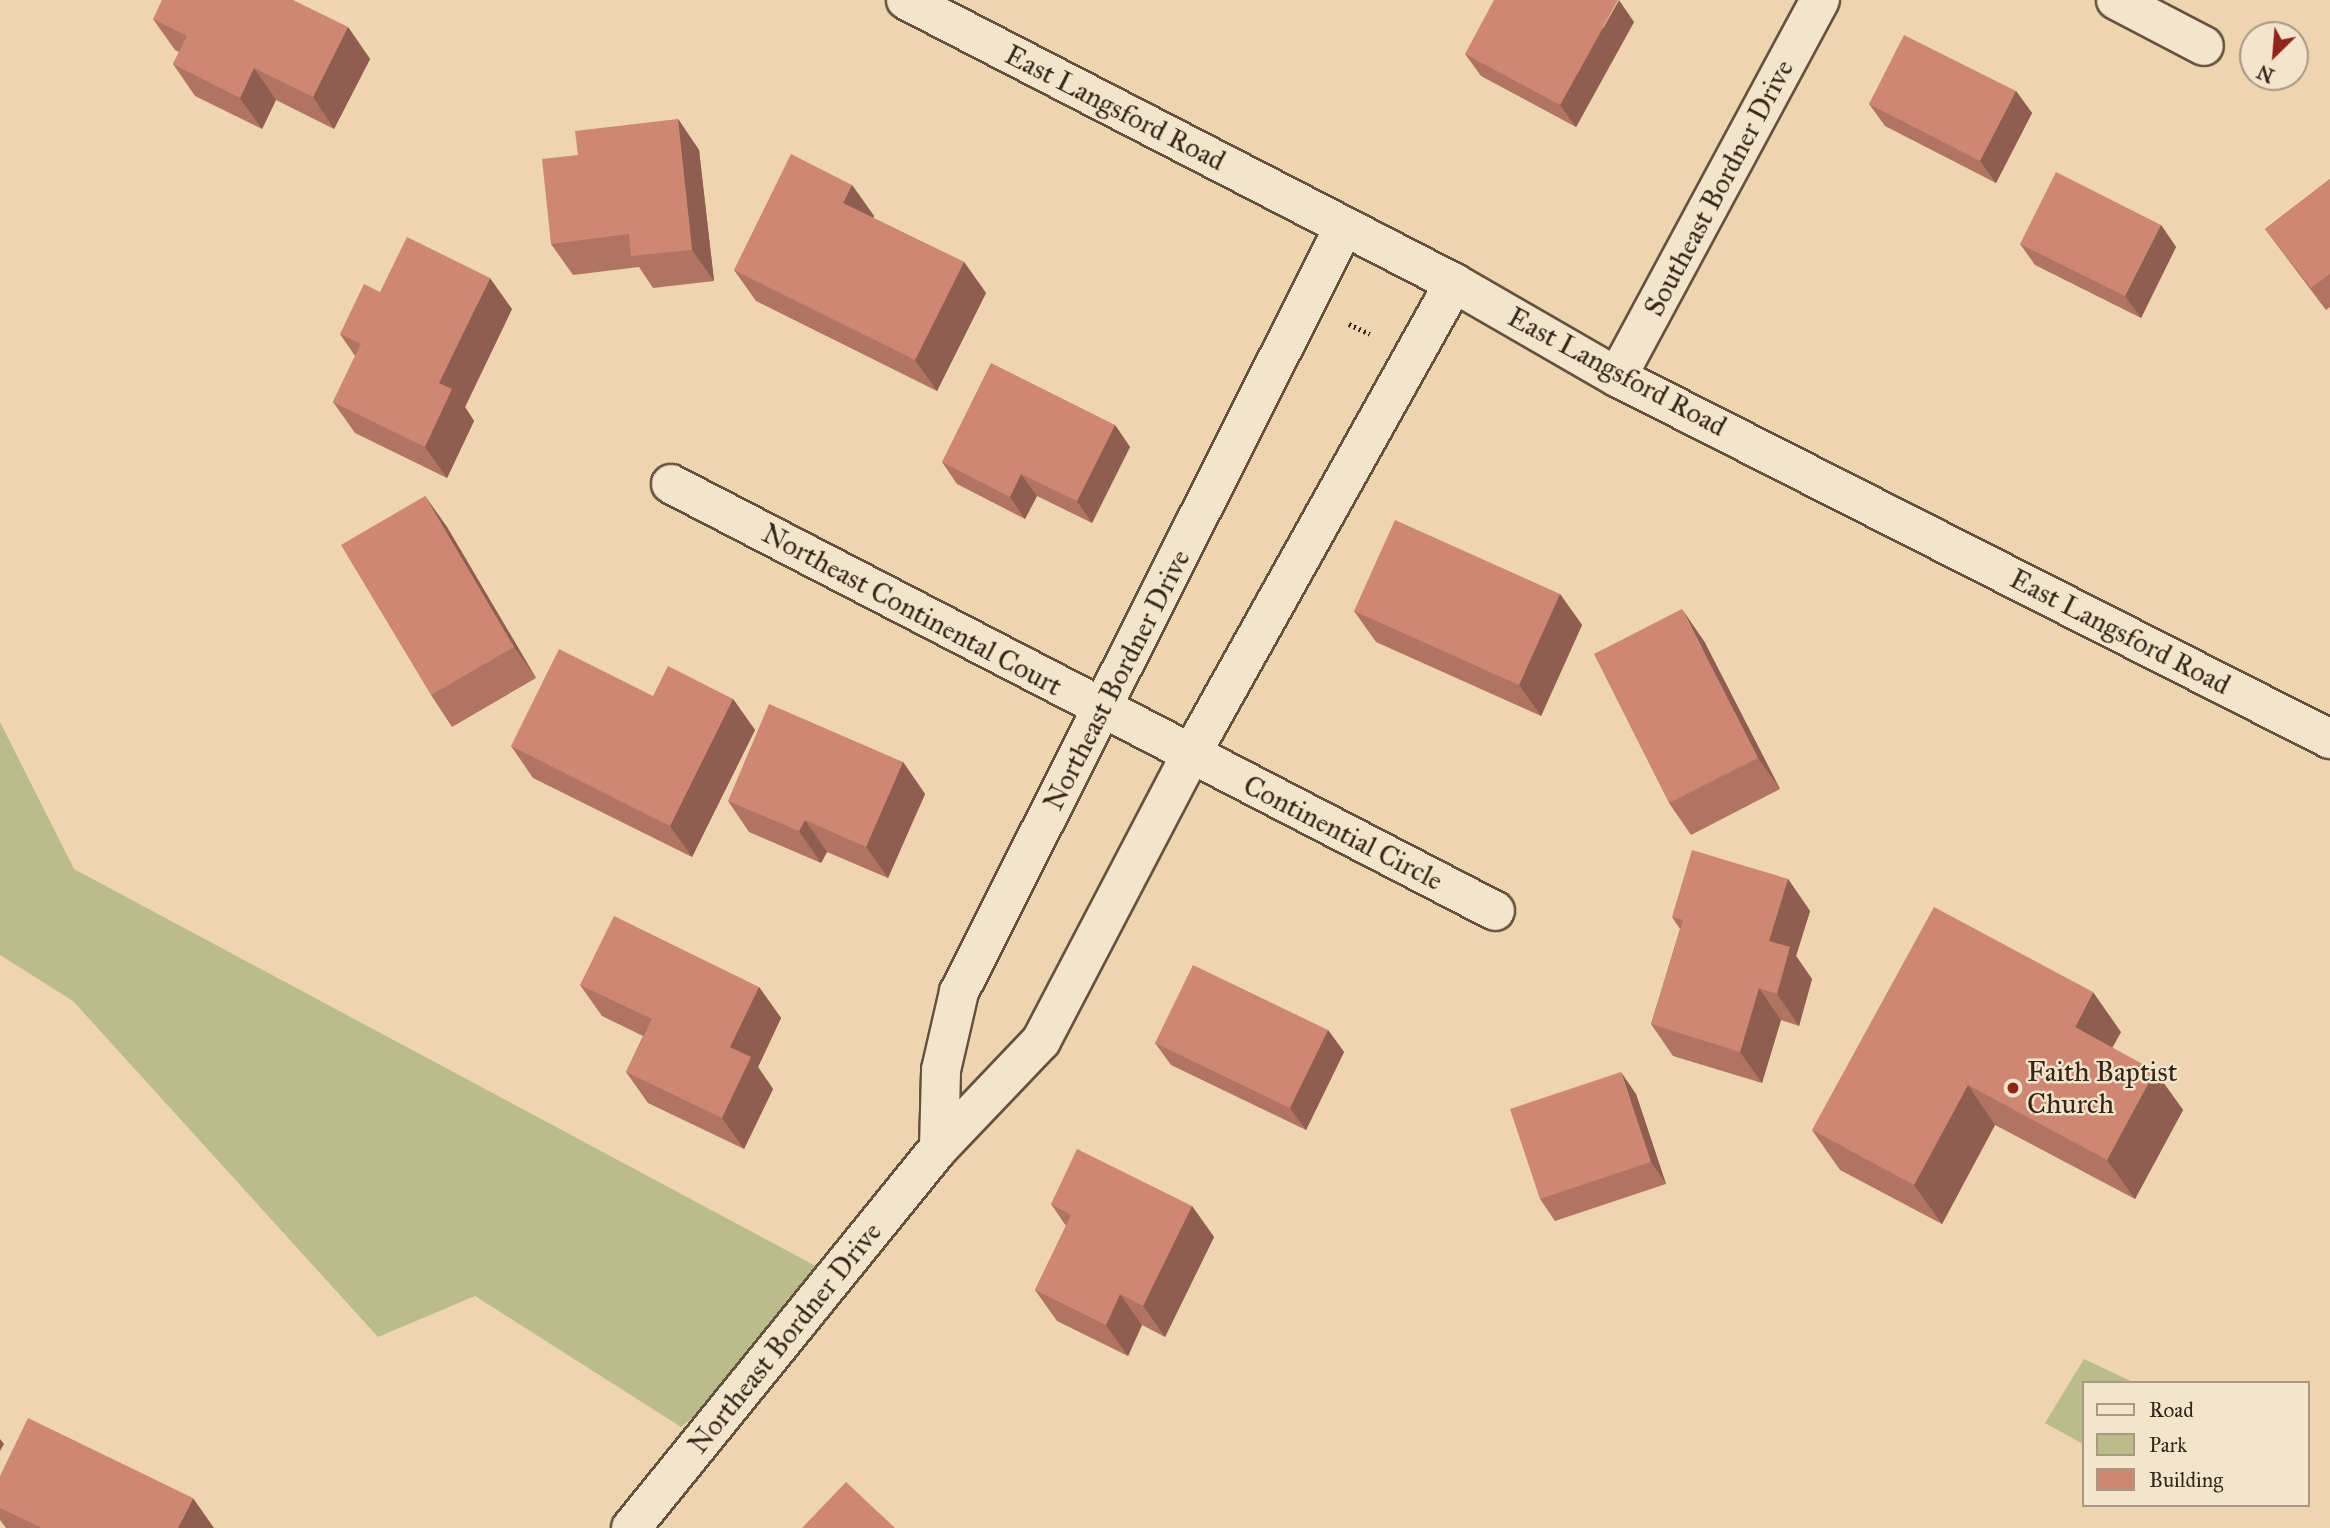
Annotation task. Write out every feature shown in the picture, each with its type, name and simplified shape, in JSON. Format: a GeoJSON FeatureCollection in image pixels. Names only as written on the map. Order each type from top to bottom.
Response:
{"type":"FeatureCollection","features":[{"type":"Feature","properties":{"kind":"street","name":"East Langsford Road"},"geometry":{"type":"LineString","coordinates":[[906,0],[1454,283],[1617,377],[2330,739]]}},
{"type":"Feature","properties":{"kind":"street","name":"Southeast Bordner Drive"},"geometry":{"type":"LineString","coordinates":[[1617,377],[1820,0]]}},
{"type":"Feature","properties":{"kind":"street"},"geometry":{"type":"LineString","coordinates":[[2116,0],[2204,46]]}},
{"type":"Feature","properties":{"kind":"street","name":"Northeast Bordner Drive"},"geometry":{"type":"LineString","coordinates":[[939,1148],[941,1070],[959,992],[1344,227]]}},
{"type":"Feature","properties":{"kind":"street","name":"Northeast Bordner Drive"},"geometry":{"type":"LineString","coordinates":[[631,1528],[939,1148],[1041,1041],[1190,755],[1454,283]]}},
{"type":"Feature","properties":{"kind":"street","name":"Northeast Continental Court"},"geometry":{"type":"LineString","coordinates":[[671,484],[1190,755]]}},
{"type":"Feature","properties":{"kind":"street","name":"Continential Circle"},"geometry":{"type":"LineString","coordinates":[[1190,755],[1495,911]]}},
{"type":"Feature","properties":{"kind":"path"},"geometry":{"type":"LineString","coordinates":[[1306,303],[1413,355]]}},
{"type":"Feature","properties":{"kind":"green space"},"geometry":{"type":"Polygon","coordinates":[[[0,722],[74,869],[827,1272],[744,1375],[681,1427],[475,1296],[378,1337],[73,1001],[0,955],[0,722]]]}},
{"type":"Feature","properties":{"kind":"green space"},"geometry":{"type":"Polygon","coordinates":[[[2084,1359],[2131,1381],[2082,1381],[2082,1443],[2045,1423],[2084,1359]]]}},
{"type":"Feature","properties":{"kind":"building"},"geometry":{"type":"Polygon","coordinates":[[[162,0],[293,0],[348,27],[313,97],[254,68],[240,98],[173,64],[187,36],[153,19],[162,0]]]}},
{"type":"Feature","properties":{"kind":"building"},"geometry":{"type":"Polygon","coordinates":[[[1494,0],[1618,0],[1560,105],[1465,54],[1494,0]]]}},
{"type":"Feature","properties":{"kind":"building"},"geometry":{"type":"Polygon","coordinates":[[[1904,35],[2016,91],[1980,161],[1869,104],[1904,35]]]}},
{"type":"Feature","properties":{"kind":"building"},"geometry":{"type":"Polygon","coordinates":[[[678,119],[692,250],[631,256],[629,234],[551,244],[542,159],[578,155],[575,131],[678,119]]]}},
{"type":"Feature","properties":{"kind":"building"},"geometry":{"type":"Polygon","coordinates":[[[791,154],[852,185],[843,203],[964,262],[915,360],[734,270],[791,154]]]}},
{"type":"Feature","properties":{"kind":"building"},"geometry":{"type":"Polygon","coordinates":[[[2056,172],[2161,225],[2125,296],[2020,244],[2056,172]]]}},
{"type":"Feature","properties":{"kind":"building"},"geometry":{"type":"Polygon","coordinates":[[[2330,179],[2330,274],[2311,288],[2265,229],[2330,179]]]}},
{"type":"Feature","properties":{"kind":"building"},"geometry":{"type":"Polygon","coordinates":[[[407,237],[490,278],[439,383],[452,389],[425,447],[333,402],[361,344],[340,334],[364,284],[380,292],[407,237]]]}},
{"type":"Feature","properties":{"kind":"building"},"geometry":{"type":"Polygon","coordinates":[[[991,363],[1115,425],[1077,501],[1021,474],[1010,497],[942,462],[991,363]]]}},
{"type":"Feature","properties":{"kind":"building"},"geometry":{"type":"Polygon","coordinates":[[[425,496],[514,647],[431,695],[341,545],[425,496]]]}},
{"type":"Feature","properties":{"kind":"building"},"geometry":{"type":"Polygon","coordinates":[[[1395,520],[1560,594],[1519,685],[1354,611],[1395,520]]]}},
{"type":"Feature","properties":{"kind":"building"},"geometry":{"type":"Polygon","coordinates":[[[1682,609],[1758,758],[1669,803],[1594,654],[1682,609]]]}},
{"type":"Feature","properties":{"kind":"building"},"geometry":{"type":"Polygon","coordinates":[[[559,649],[653,696],[668,666],[733,699],[670,826],[511,746],[559,649]]]}},
{"type":"Feature","properties":{"kind":"building"},"geometry":{"type":"Polygon","coordinates":[[[769,704],[903,762],[866,847],[805,820],[799,831],[728,801],[769,704]]]}},
{"type":"Feature","properties":{"kind":"building"},"geometry":{"type":"Polygon","coordinates":[[[1692,850],[1788,879],[1769,941],[1790,947],[1777,994],[1759,988],[1740,1052],[1651,1024],[1683,920],[1672,917],[1692,850]]]}},
{"type":"Feature","properties":{"kind":"building","name":"Faith Baptist Church"},"geometry":{"type":"Polygon","coordinates":[[[1934,907],[2093,992],[2075,1027],[2155,1071],[2107,1160],[1968,1085],[1914,1185],[1812,1130],[1934,907]]]}},
{"type":"Feature","properties":{"kind":"building"},"geometry":{"type":"Polygon","coordinates":[[[614,916],[759,987],[730,1047],[751,1057],[722,1118],[626,1072],[652,1019],[580,985],[614,916]]]}},
{"type":"Feature","properties":{"kind":"building"},"geometry":{"type":"Polygon","coordinates":[[[1193,965],[1328,1030],[1290,1108],[1155,1043],[1193,965]]]}},
{"type":"Feature","properties":{"kind":"building"},"geometry":{"type":"Polygon","coordinates":[[[1621,1072],[1651,1162],[1540,1199],[1510,1109],[1621,1072]]]}},
{"type":"Feature","properties":{"kind":"building"},"geometry":{"type":"Polygon","coordinates":[[[1077,1149],[1192,1206],[1143,1306],[1120,1294],[1106,1325],[1035,1290],[1071,1215],[1051,1204],[1077,1149]]]}},
{"type":"Feature","properties":{"kind":"building"},"geometry":{"type":"Polygon","coordinates":[[[28,1418],[193,1498],[178,1528],[42,1528],[0,1508],[0,1476],[28,1418]]]}},
{"type":"Feature","properties":{"kind":"building"},"geometry":{"type":"Polygon","coordinates":[[[846,1482],[895,1528],[802,1528],[846,1482]]]}},
{"type":"Feature","properties":{"kind":"place","name":"Faith Baptist Church"},"geometry":{"type":"Point","coordinates":[2013,1088]}}]}
